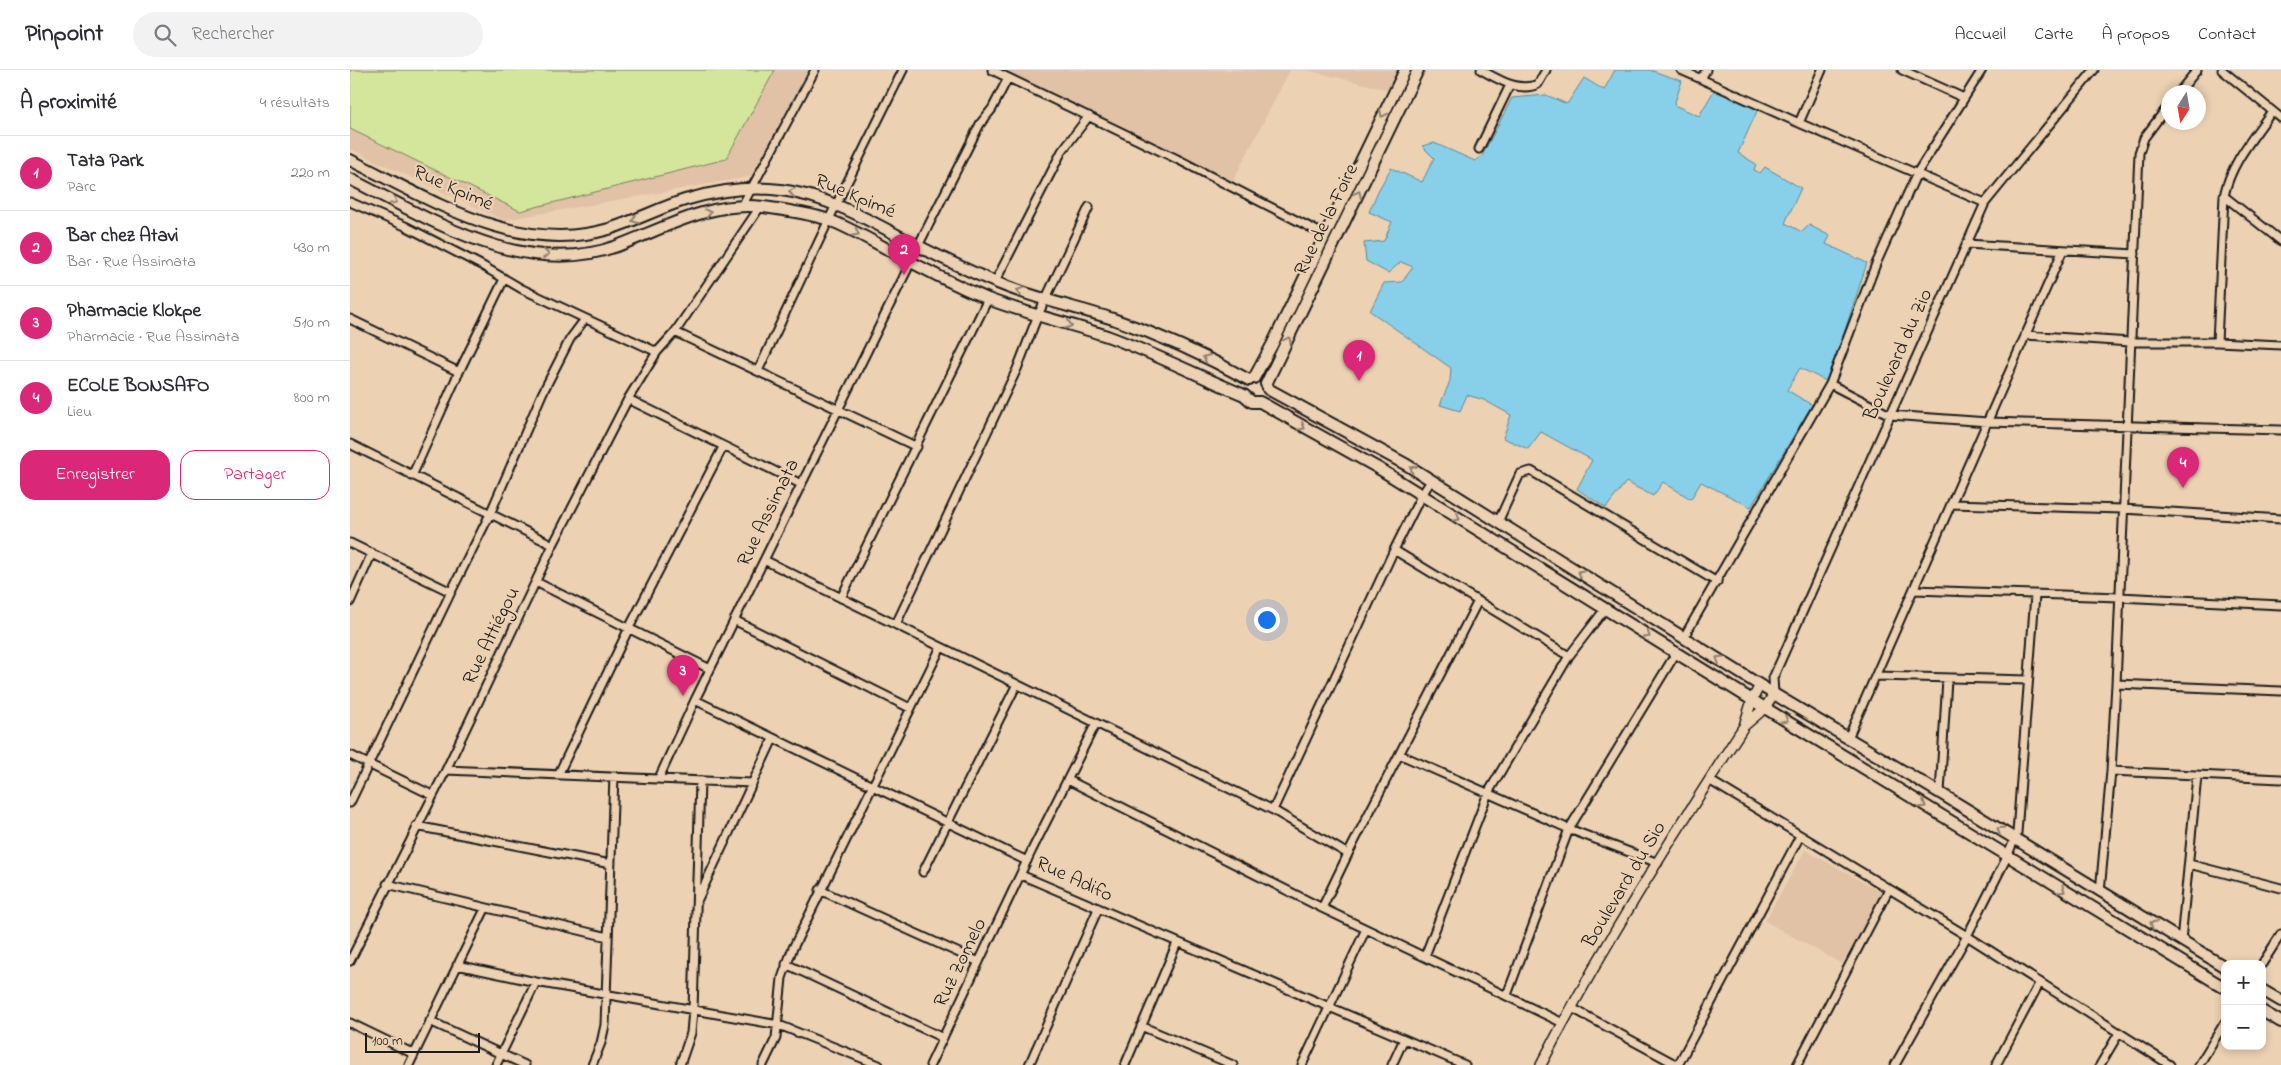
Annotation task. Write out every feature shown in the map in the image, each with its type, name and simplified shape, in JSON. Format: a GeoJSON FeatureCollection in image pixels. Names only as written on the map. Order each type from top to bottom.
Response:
{"type":"FeatureCollection","features":[{"type":"Feature","properties":{"kind":"main road"},"geometry":{"type":"LineString","coordinates":[[1405,70],[1325,235],[1252,379],[1244,386],[1244,395],[1249,401],[1260,402],[1378,468],[1420,496],[2007,857],[2221,986]]}},
{"type":"Feature","properties":{"kind":"main road","name":"Rue de la Foire"},"geometry":{"type":"LineString","coordinates":[[1267,387],[1418,70]]}},
{"type":"Feature","properties":{"kind":"main road","name":"Rue Kpimé"},"geometry":{"type":"LineString","coordinates":[[350,160],[488,225],[517,232],[563,238],[609,229],[686,200],[713,193],[752,188],[800,193],[836,204],[918,246],[995,282],[1045,300],[1145,331],[1252,379]]}},
{"type":"Feature","properties":{"kind":"main road","name":"Rue Kpimé"},"geometry":{"type":"LineString","coordinates":[[350,179],[445,226],[483,242],[509,250],[567,255],[596,252],[615,247],[675,221],[742,206],[804,214],[829,220],[988,299],[1106,336],[1244,395]]}},
{"type":"Feature","properties":{"kind":"main road"},"geometry":{"type":"LineString","coordinates":[[445,226],[456,211]]}},
{"type":"Feature","properties":{"kind":"main road"},"geometry":{"type":"LineString","coordinates":[[1252,379],[1262,380],[1267,387],[1388,454],[1774,694],[2221,965]]}},
{"type":"Feature","properties":{"kind":"main road"},"geometry":{"type":"LineString","coordinates":[[1260,402],[1266,397],[1267,387]]}},
{"type":"Feature","properties":{"kind":"main road"},"geometry":{"type":"LineString","coordinates":[[2266,992],[2281,1001]]}},
{"type":"Feature","properties":{"kind":"main road"},"geometry":{"type":"LineString","coordinates":[[2266,1013],[2281,1022]]}},
{"type":"Feature","properties":{"kind":"street"},"geometry":{"type":"LineString","coordinates":[[742,206],[815,70]]}},
{"type":"Feature","properties":{"kind":"street"},"geometry":{"type":"LineString","coordinates":[[758,371],[836,204],[903,70]]}},
{"type":"Feature","properties":{"kind":"street"},"geometry":{"type":"LineString","coordinates":[[992,70],[1177,158],[1325,235]]}},
{"type":"Feature","properties":{"kind":"street"},"geometry":{"type":"LineString","coordinates":[[1481,70],[1510,85],[1533,86],[1542,80],[1546,70]]}},
{"type":"Feature","properties":{"kind":"street"},"geometry":{"type":"LineString","coordinates":[[1681,70],[1985,203]]}},
{"type":"Feature","properties":{"kind":"street"},"geometry":{"type":"LineString","coordinates":[[1701,79],[1706,70]]}},
{"type":"Feature","properties":{"kind":"street"},"geometry":{"type":"LineString","coordinates":[[1799,123],[1822,70]]}},
{"type":"Feature","properties":{"kind":"street"},"geometry":{"type":"LineString","coordinates":[[1902,70],[1964,98]]}},
{"type":"Feature","properties":{"kind":"street"},"geometry":{"type":"LineString","coordinates":[[1684,637],[1830,384],[1879,256],[1917,173],[1982,70]]}},
{"type":"Feature","properties":{"kind":"street","name":"Boulevard du Zio"},"geometry":{"type":"LineString","coordinates":[[1774,694],[1773,678],[1985,203],[2094,70]]}},
{"type":"Feature","properties":{"kind":"street"},"geometry":{"type":"LineString","coordinates":[[2185,85],[2197,70]]}},
{"type":"Feature","properties":{"kind":"street"},"geometry":{"type":"LineString","coordinates":[[2222,70],[2281,118]]}},
{"type":"Feature","properties":{"kind":"street"},"geometry":{"type":"LineString","coordinates":[[918,246],[980,124],[992,109],[1008,78]]}},
{"type":"Feature","properties":{"kind":"street"},"geometry":{"type":"LineString","coordinates":[[1479,149],[1510,85]]}},
{"type":"Feature","properties":{"kind":"street"},"geometry":{"type":"LineString","coordinates":[[2217,342],[2224,196],[2233,167],[2272,111]]}},
{"type":"Feature","properties":{"kind":"street"},"geometry":{"type":"LineString","coordinates":[[2100,892],[2111,771],[2116,684],[2140,146],[2161,115]]}},
{"type":"Feature","properties":{"kind":"street"},"geometry":{"type":"LineString","coordinates":[[995,282],[1062,151],[1089,116]]}},
{"type":"Feature","properties":{"kind":"street"},"geometry":{"type":"LineString","coordinates":[[2224,196],[2281,241]]}},
{"type":"Feature","properties":{"kind":"street"},"geometry":{"type":"LineString","coordinates":[[350,202],[405,226],[504,279],[657,352]]}},
{"type":"Feature","properties":{"kind":"street","name":"Rue Attiégou"},"geometry":{"type":"LineString","coordinates":[[350,961],[416,826],[446,770],[554,545],[628,399],[657,352],[675,332],[760,207]]}},
{"type":"Feature","properties":{"kind":"street"},"geometry":{"type":"LineString","coordinates":[[896,624],[1017,369],[1038,315],[1089,207]]}},
{"type":"Feature","properties":{"kind":"street"},"geometry":{"type":"LineString","coordinates":[[1966,244],[2135,254]]}},
{"type":"Feature","properties":{"kind":"street"},"geometry":{"type":"LineString","coordinates":[[1848,738],[1877,676],[2063,250]]}},
{"type":"Feature","properties":{"kind":"street","name":"Rue Assimata"},"geometry":{"type":"LineString","coordinates":[[658,778],[837,409],[911,262]]}},
{"type":"Feature","properties":{"kind":"street"},"geometry":{"type":"LineString","coordinates":[[412,476],[504,279]]}},
{"type":"Feature","properties":{"kind":"street"},"geometry":{"type":"LineString","coordinates":[[841,598],[917,447],[988,299]]}},
{"type":"Feature","properties":{"kind":"street"},"geometry":{"type":"LineString","coordinates":[[350,803],[370,765],[450,592],[490,514],[549,381],[570,339],[585,318]]}},
{"type":"Feature","properties":{"kind":"street"},"geometry":{"type":"LineString","coordinates":[[350,319],[459,372]]}},
{"type":"Feature","properties":{"kind":"street"},"geometry":{"type":"LineString","coordinates":[[675,332],[917,447]]}},
{"type":"Feature","properties":{"kind":"street"},"geometry":{"type":"LineString","coordinates":[[2025,335],[2130,342],[2217,342],[2281,345]]}},
{"type":"Feature","properties":{"kind":"street"},"geometry":{"type":"LineString","coordinates":[[1830,384],[1890,414],[1988,422],[2281,430]]}},
{"type":"Feature","properties":{"kind":"street"},"geometry":{"type":"LineString","coordinates":[[628,399],[801,484]]}},
{"type":"Feature","properties":{"kind":"street"},"geometry":{"type":"LineString","coordinates":[[350,444],[554,545]]}},
{"type":"Feature","properties":{"kind":"street"},"geometry":{"type":"LineString","coordinates":[[559,773],[629,628],[723,447]]}},
{"type":"Feature","properties":{"kind":"street"},"geometry":{"type":"LineString","coordinates":[[1498,522],[1520,474],[1530,471],[1717,582]]}},
{"type":"Feature","properties":{"kind":"street"},"geometry":{"type":"LineString","coordinates":[[1274,810],[1394,550],[1420,496],[1431,481]]}},
{"type":"Feature","properties":{"kind":"street"},"geometry":{"type":"LineString","coordinates":[[1951,504],[2123,509],[2281,519]]}},
{"type":"Feature","properties":{"kind":"street"},"geometry":{"type":"LineString","coordinates":[[350,543],[450,592]]}},
{"type":"Feature","properties":{"kind":"street"},"geometry":{"type":"LineString","coordinates":[[1394,550],[1569,656]]}},
{"type":"Feature","properties":{"kind":"street"},"geometry":{"type":"LineString","coordinates":[[350,602],[372,553]]}},
{"type":"Feature","properties":{"kind":"street"},"geometry":{"type":"LineString","coordinates":[[764,560],[1274,810],[1348,854]]}},
{"type":"Feature","properties":{"kind":"street"},"geometry":{"type":"LineString","coordinates":[[536,582],[710,669]]}},
{"type":"Feature","properties":{"kind":"street"},"geometry":{"type":"LineString","coordinates":[[1914,590],[2281,605]]}},
{"type":"Feature","properties":{"kind":"street"},"geometry":{"type":"LineString","coordinates":[[1895,1065],[1967,936],[2015,839],[2018,826],[2035,595]]}},
{"type":"Feature","properties":{"kind":"street"},"geometry":{"type":"LineString","coordinates":[[1322,908],[1348,854],[1401,754],[1439,674],[1478,601]]}},
{"type":"Feature","properties":{"kind":"street"},"geometry":{"type":"LineString","coordinates":[[1425,956],[1488,793],[1569,656],[1605,610]]}},
{"type":"Feature","properties":{"kind":"street"},"geometry":{"type":"LineString","coordinates":[[734,620],[910,708]]}},
{"type":"Feature","properties":{"kind":"street"},"geometry":{"type":"LineString","coordinates":[[763,1065],[776,1038],[782,978],[786,964],[820,890],[942,647]]}},
{"type":"Feature","properties":{"kind":"street"},"geometry":{"type":"LineString","coordinates":[[1507,995],[1569,829],[1676,653]]}},
{"type":"Feature","properties":{"kind":"street"},"geometry":{"type":"LineString","coordinates":[[1877,676],[2028,680]]}},
{"type":"Feature","properties":{"kind":"street"},"geometry":{"type":"LineString","coordinates":[[1760,685],[1773,678]]}},
{"type":"Feature","properties":{"kind":"street"},"geometry":{"type":"LineString","coordinates":[[1940,793],[1947,678]]}},
{"type":"Feature","properties":{"kind":"street"},"geometry":{"type":"LineString","coordinates":[[923,872],[1017,684]]}},
{"type":"Feature","properties":{"kind":"street"},"geometry":{"type":"LineString","coordinates":[[2116,684],[2281,691]]}},
{"type":"Feature","properties":{"kind":"street","name":"Boulevard du Sio"},"geometry":{"type":"LineString","coordinates":[[1542,1065],[1563,1023],[1658,863],[1744,726],[1752,700],[1760,685]]}},
{"type":"Feature","properties":{"kind":"street","name":"Boulevard du Sio"},"geometry":{"type":"LineString","coordinates":[[1744,726],[1765,708],[1774,694]]}},
{"type":"Feature","properties":{"kind":"street","name":"Rue Adifo"},"geometry":{"type":"LineString","coordinates":[[695,700],[871,788],[1027,861],[1021,875],[1465,1065]]}},
{"type":"Feature","properties":{"kind":"street"},"geometry":{"type":"LineString","coordinates":[[1027,861],[1096,723]]}},
{"type":"Feature","properties":{"kind":"street"},"geometry":{"type":"LineString","coordinates":[[695,904],[773,739]]}},
{"type":"Feature","properties":{"kind":"street"},"geometry":{"type":"LineString","coordinates":[[1401,754],[1569,829],[1658,863]]}},
{"type":"Feature","properties":{"kind":"street"},"geometry":{"type":"LineString","coordinates":[[350,755],[432,796]]}},
{"type":"Feature","properties":{"kind":"street"},"geometry":{"type":"LineString","coordinates":[[446,770],[559,773],[752,783]]}},
{"type":"Feature","properties":{"kind":"street"},"geometry":{"type":"LineString","coordinates":[[2111,771],[2281,779]]}},
{"type":"Feature","properties":{"kind":"street"},"geometry":{"type":"LineString","coordinates":[[592,1065],[601,1043],[605,1025],[614,776]]}},
{"type":"Feature","properties":{"kind":"street"},"geometry":{"type":"LineString","coordinates":[[2181,941],[2197,776]]}},
{"type":"Feature","properties":{"kind":"street"},"geometry":{"type":"LineString","coordinates":[[680,1065],[691,1032],[693,1010],[700,780]]}},
{"type":"Feature","properties":{"kind":"street"},"geometry":{"type":"LineString","coordinates":[[1068,780],[1322,908],[1563,1023]]}},
{"type":"Feature","properties":{"kind":"street"},"geometry":{"type":"LineString","coordinates":[[1709,780],[1967,936],[2170,1065]]}},
{"type":"Feature","properties":{"kind":"street"},"geometry":{"type":"LineString","coordinates":[[416,826],[611,864]]}},
{"type":"Feature","properties":{"kind":"street"},"geometry":{"type":"LineString","coordinates":[[1572,1008],[1677,1065],[1800,836]]}},
{"type":"Feature","properties":{"kind":"street"},"geometry":{"type":"LineString","coordinates":[[2189,864],[2281,888]]}},
{"type":"Feature","properties":{"kind":"street","name":"Ruz Zomelo"},"geometry":{"type":"LineString","coordinates":[[930,1065],[1021,875]]}},
{"type":"Feature","properties":{"kind":"street"},"geometry":{"type":"LineString","coordinates":[[387,884],[608,937]]}},
{"type":"Feature","properties":{"kind":"street"},"geometry":{"type":"LineString","coordinates":[[1797,1065],[1889,889]]}},
{"type":"Feature","properties":{"kind":"street"},"geometry":{"type":"LineString","coordinates":[[820,890],[978,962]]}},
{"type":"Feature","properties":{"kind":"street"},"geometry":{"type":"LineString","coordinates":[[408,1065],[485,909]]}},
{"type":"Feature","properties":{"kind":"street"},"geometry":{"type":"LineString","coordinates":[[1029,1065],[1098,909]]}},
{"type":"Feature","properties":{"kind":"street"},"geometry":{"type":"LineString","coordinates":[[1302,1065],[1366,929]]}},
{"type":"Feature","properties":{"kind":"street"},"geometry":{"type":"LineString","coordinates":[[2265,960],[2281,934]]}},
{"type":"Feature","properties":{"kind":"street"},"geometry":{"type":"LineString","coordinates":[[1124,1065],[1177,943]]}},
{"type":"Feature","properties":{"kind":"street"},"geometry":{"type":"LineString","coordinates":[[786,964],[943,1038]]}},
{"type":"Feature","properties":{"kind":"street"},"geometry":{"type":"LineString","coordinates":[[457,965],[536,982],[778,1025],[879,1065]]}},
{"type":"Feature","properties":{"kind":"street"},"geometry":{"type":"LineString","coordinates":[[496,1065],[536,982]]}},
{"type":"Feature","properties":{"kind":"street"},"geometry":{"type":"LineString","coordinates":[[1996,1065],[2040,982]]}},
{"type":"Feature","properties":{"kind":"street"},"geometry":{"type":"LineString","coordinates":[[430,1021],[525,1065]]}},
{"type":"Feature","properties":{"kind":"street"},"geometry":{"type":"LineString","coordinates":[[350,1023],[414,1054]]}},
{"type":"Feature","properties":{"kind":"street"},"geometry":{"type":"LineString","coordinates":[[1140,1026],[1220,1062],[1234,1065]]}},
{"type":"Feature","properties":{"kind":"street"},"geometry":{"type":"LineString","coordinates":[[2199,1065],[2221,1029]]}},
{"type":"Feature","properties":{"kind":"street"},"geometry":{"type":"LineString","coordinates":[[2100,1065],[2118,1033]]}},
{"type":"Feature","properties":{"kind":"street"},"geometry":{"type":"LineString","coordinates":[[1392,1065],[1404,1039]]}},
{"type":"Feature","properties":{"kind":"shaded area"},"geometry":{"type":"Polygon","coordinates":[[[350,70],[808,70],[754,176],[504,220],[350,149],[350,70]]]}},
{"type":"Feature","properties":{"kind":"shaded area"},"geometry":{"type":"Polygon","coordinates":[[[1002,70],[1290,70],[1233,181],[1002,70]]]}},
{"type":"Feature","properties":{"kind":"shaded area"},"geometry":{"type":"Polygon","coordinates":[[[1307,70],[1398,70],[1389,90],[1307,70]]]}},
{"type":"Feature","properties":{"kind":"shaded area"},"geometry":{"type":"Polygon","coordinates":[[[1805,850],[1883,893],[1842,964],[1765,921],[1805,850]]]}},
{"type":"Feature","properties":{"kind":"green space"},"geometry":{"type":"Polygon","coordinates":[[[350,70],[775,70],[726,159],[520,211],[350,129],[350,70]]]}},
{"type":"Feature","properties":{"kind":"water"},"geometry":{"type":"Polygon","coordinates":[[[1615,70],[1650,70],[1682,81],[1674,105],[1699,116],[1715,89],[1758,109],[1738,153],[1756,164],[1754,170],[1760,173],[1765,167],[1801,188],[1785,223],[1802,232],[1809,225],[1830,236],[1826,244],[1867,263],[1828,382],[1800,368],[1787,390],[1812,405],[1751,507],[1701,482],[1691,499],[1663,482],[1653,496],[1626,482],[1606,508],[1577,489],[1592,460],[1541,432],[1528,449],[1503,438],[1511,415],[1484,400],[1467,395],[1460,411],[1440,405],[1450,381],[1451,368],[1370,311],[1384,283],[1402,282],[1413,267],[1401,262],[1388,273],[1366,261],[1364,243],[1384,241],[1392,222],[1369,212],[1391,168],[1422,182],[1434,158],[1422,146],[1434,143],[1475,161],[1482,156],[1512,98],[1546,95],[1567,104],[1584,78],[1604,90],[1615,70]]]}},
{"type":"Feature","properties":{"kind":"place","name":"Bar chez Atavi"},"geometry":{"type":"Point","coordinates":[904,275]}},
{"type":"Feature","properties":{"kind":"place","name":"Tata Park"},"geometry":{"type":"Point","coordinates":[1359,381]}},
{"type":"Feature","properties":{"kind":"place","name":"ECOLE BONSAFO"},"geometry":{"type":"Point","coordinates":[2183,488]}},
{"type":"Feature","properties":{"kind":"place","name":"Pharmacie Klokpe"},"geometry":{"type":"Point","coordinates":[683,696]}}]}
